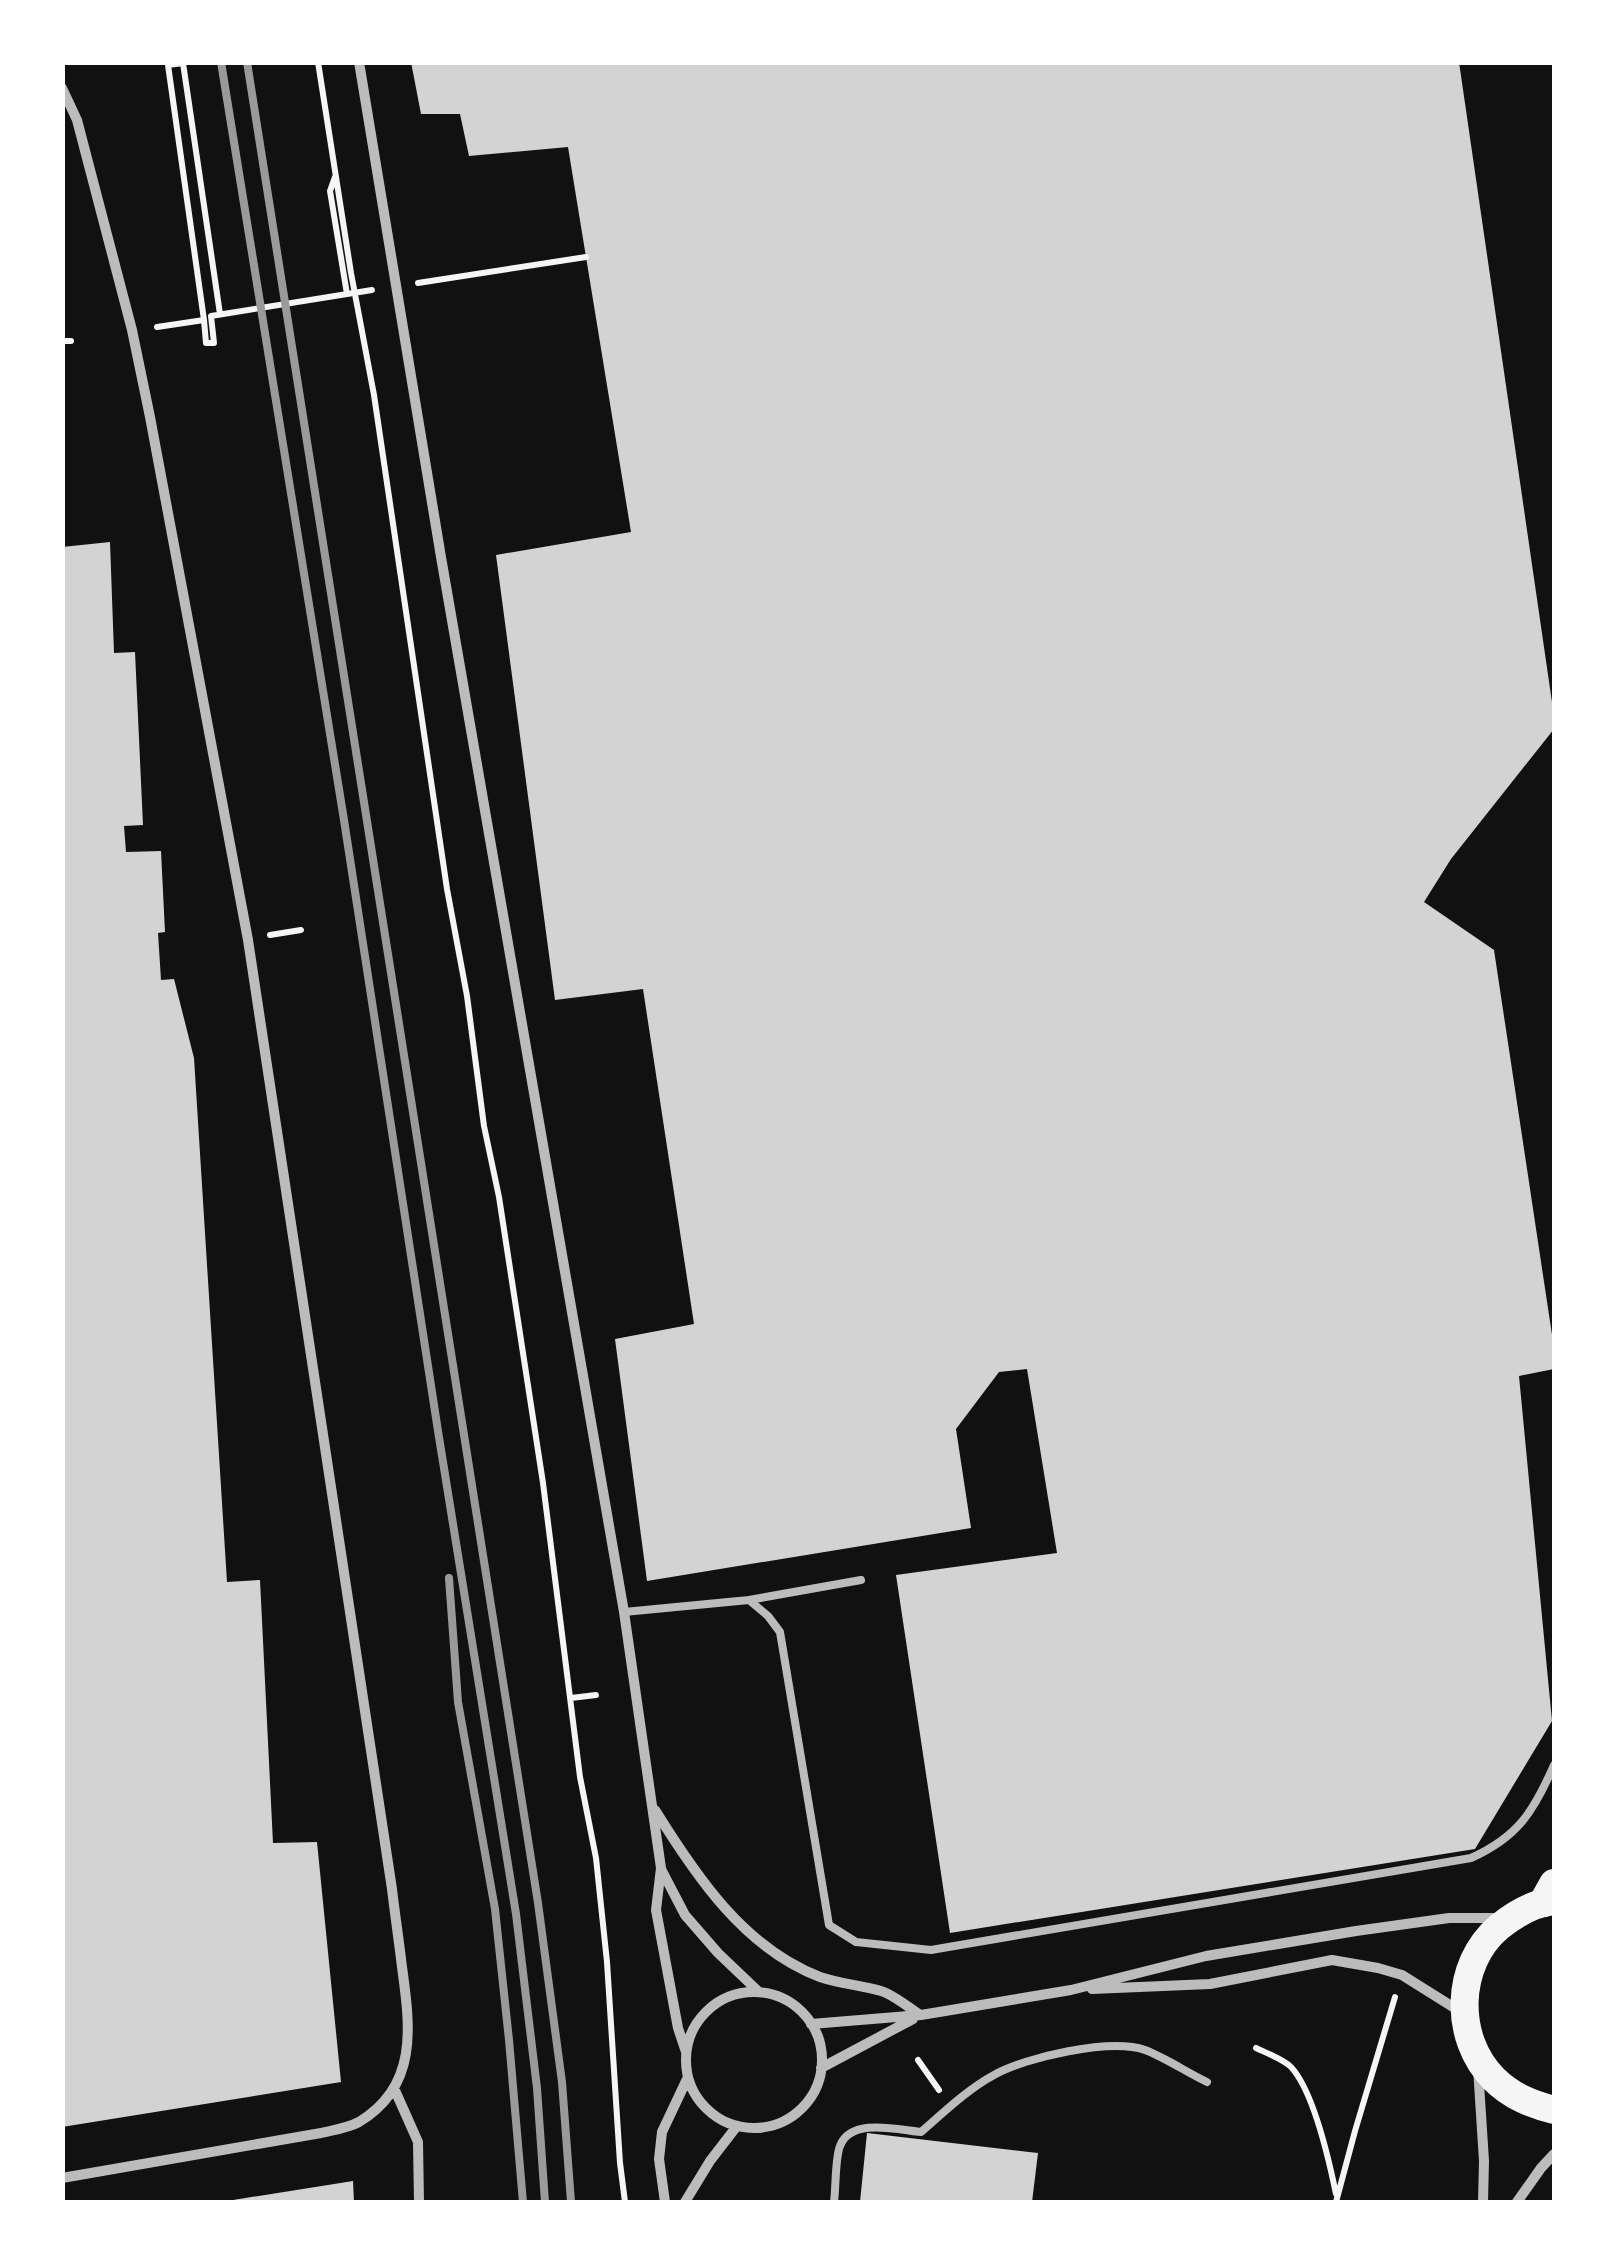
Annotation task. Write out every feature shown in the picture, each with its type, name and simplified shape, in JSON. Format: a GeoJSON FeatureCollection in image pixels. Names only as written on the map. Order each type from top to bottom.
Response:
{"type":"FeatureCollection","features":[{"type":"Feature","properties":{"kind":"highway"},"geometry":{"type":"LineString","coordinates":[[1551,1896],[1492,1932],[1474,1960],[1464,1992],[1464,2014],[1477,2057],[1491,2076],[1509,2092],[1554,2110]]}},
{"type":"Feature","properties":{"kind":"street"},"geometry":{"type":"LineString","coordinates":[[359,62],[624,1612],[661,1868],[656,1910],[688,2077],[694,2094],[720,2119],[737,2126],[760,2128],[782,2122],[802,2109],[815,2090],[822,2068],[820,2045],[798,2008],[780,1997],[759,1992],[719,2001],[703,2014],[692,2031],[686,2052]]}},
{"type":"Feature","properties":{"kind":"street"},"geometry":{"type":"LineString","coordinates":[[62,88],[76,120],[132,330],[248,940],[410,2024],[406,2058],[394,2088],[356,2124],[62,2178]]}},
{"type":"Feature","properties":{"kind":"street"},"geometry":{"type":"LineString","coordinates":[[653,1807],[688,1863],[736,1922],[783,1958],[818,1976],[884,1992],[921,2015]]}},
{"type":"Feature","properties":{"kind":"street"},"geometry":{"type":"LineString","coordinates":[[661,1868],[685,1914],[759,1992]]}},
{"type":"Feature","properties":{"kind":"street"},"geometry":{"type":"LineString","coordinates":[[811,2024],[921,2015],[1071,1990],[1206,1956],[1450,1918],[1510,1918]]}},
{"type":"Feature","properties":{"kind":"street"},"geometry":{"type":"LineString","coordinates":[[1071,1990],[1210,1984],[1332,1960],[1402,1975],[1464,2014]]}},
{"type":"Feature","properties":{"kind":"street"},"geometry":{"type":"LineString","coordinates":[[822,2068],[921,2015]]}},
{"type":"Feature","properties":{"kind":"street"},"geometry":{"type":"LineString","coordinates":[[1477,2057],[1483,2202]]}},
{"type":"Feature","properties":{"kind":"street"},"geometry":{"type":"LineString","coordinates":[[665,2202],[659,2160],[662,2132],[688,2077]]}},
{"type":"Feature","properties":{"kind":"street"},"geometry":{"type":"LineString","coordinates":[[394,2088],[418,2142],[420,2202]]}},
{"type":"Feature","properties":{"kind":"street"},"geometry":{"type":"LineString","coordinates":[[685,2202],[737,2126]]}},
{"type":"Feature","properties":{"kind":"street"},"geometry":{"type":"LineString","coordinates":[[1517,2202],[1554,2154]]}},
{"type":"Feature","properties":{"kind":"lane"},"geometry":{"type":"LineString","coordinates":[[624,1612],[750,1600],[861,1580]]}},
{"type":"Feature","properties":{"kind":"lane"},"geometry":{"type":"LineString","coordinates":[[750,1600],[780,1632],[828,1924],[856,1942],[930,1950],[1471,1858],[1502,1842],[1520,1826],[1533,1809],[1554,1765]]}},
{"type":"Feature","properties":{"kind":"lane"},"geometry":{"type":"LineString","coordinates":[[834,2202],[840,2144],[851,2133],[867,2127],[921,2132],[994,2074],[1037,2059],[1084,2048],[1142,2049],[1207,2082]]}},
{"type":"Feature","properties":{"kind":"path"},"geometry":{"type":"LineString","coordinates":[[183,62],[211,317],[168,65],[183,62]]}},
{"type":"Feature","properties":{"kind":"path"},"geometry":{"type":"LineString","coordinates":[[318,62],[377,414],[484,1126],[499,1197],[544,1483],[580,1777],[596,1858],[624,2202]]}},
{"type":"Feature","properties":{"kind":"path"},"geometry":{"type":"LineString","coordinates":[[336,174],[330,191],[347,294]]}},
{"type":"Feature","properties":{"kind":"path"},"geometry":{"type":"LineString","coordinates":[[146,329],[211,317]]}},
{"type":"Feature","properties":{"kind":"path"},"geometry":{"type":"LineString","coordinates":[[269,935],[301,930]]}},
{"type":"Feature","properties":{"kind":"path"},"geometry":{"type":"LineString","coordinates":[[570,1698],[596,1695]]}},
{"type":"Feature","properties":{"kind":"path"},"geometry":{"type":"LineString","coordinates":[[1336,2201],[1396,1996]]}},
{"type":"Feature","properties":{"kind":"path"},"geometry":{"type":"LineString","coordinates":[[1256,2048],[1290,2066],[1305,2092],[1331,2170],[1336,2201]]}},
{"type":"Feature","properties":{"kind":"building"},"geometry":{"type":"Polygon","coordinates":[[[411,62],[1459,62],[1554,716],[1554,729],[1451,859],[1424,902],[1494,950],[1554,1348],[1554,1369],[1519,1376],[1552,1721],[1475,1849],[950,1933],[896,1575],[1057,1553],[1027,1369],[999,1372],[956,1429],[971,1528],[647,1581],[615,1339],[694,1324],[643,989],[555,1000],[496,555],[631,532],[568,147],[469,156],[460,114],[421,114],[411,62]]]}},
{"type":"Feature","properties":{"kind":"building"},"geometry":{"type":"Polygon","coordinates":[[[110,542],[114,653],[135,652],[143,825],[124,826],[126,852],[161,851],[165,932],[158,933],[161,980],[174,979],[194,1058],[227,1582],[260,1580],[273,1843],[317,1842],[341,2082],[62,2127],[62,547],[110,542]]]}},
{"type":"Feature","properties":{"kind":"building"},"geometry":{"type":"Polygon","coordinates":[[[867,2133],[1038,2153],[1032,2202],[860,2202],[867,2133]]]}},
{"type":"Feature","properties":{"kind":"building"},"geometry":{"type":"Polygon","coordinates":[[[353,2181],[354,2202],[233,2202],[233,2200],[353,2181]]]}},
{"type":"Feature","properties":{"kind":"railway"},"geometry":{"type":"LineString","coordinates":[[221,62],[516,1914],[537,2088],[545,2202]]}},
{"type":"Feature","properties":{"kind":"railway"},"geometry":{"type":"LineString","coordinates":[[247,62],[538,1903],[562,2082],[571,2202]]}},
{"type":"Feature","properties":{"kind":"railway"},"geometry":{"type":"LineString","coordinates":[[449,1578],[458,1702],[495,1909],[523,2202]]}}]}
